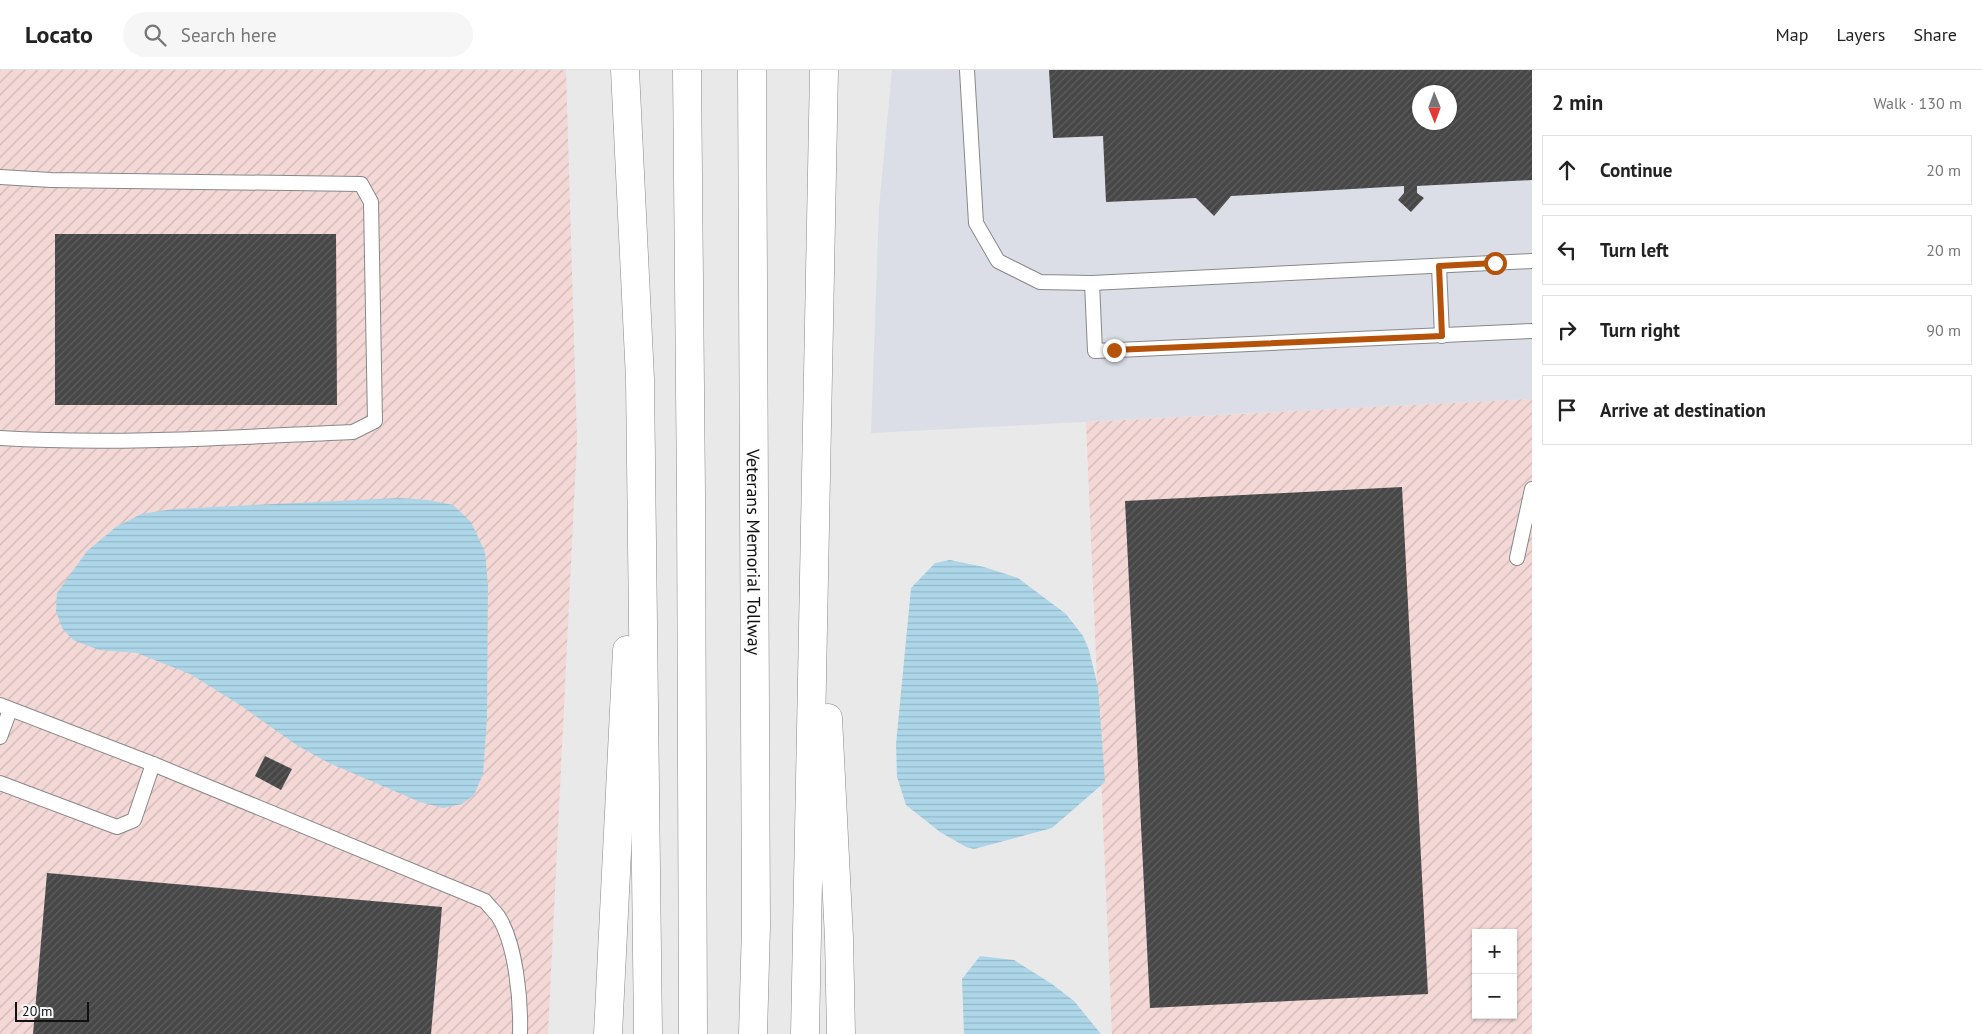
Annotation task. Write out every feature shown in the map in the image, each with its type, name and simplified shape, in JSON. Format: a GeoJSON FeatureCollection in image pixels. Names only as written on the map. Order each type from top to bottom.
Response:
{"type":"FeatureCollection","features":[{"type":"Feature","properties":{"kind":"highway"},"geometry":{"type":"LineString","coordinates":[[625,70],[640,379],[648,1034]]}},
{"type":"Feature","properties":{"kind":"highway"},"geometry":{"type":"LineString","coordinates":[[687,70],[691,493],[692,1034]]}},
{"type":"Feature","properties":{"kind":"highway","name":"Veterans Memorial Tollway"},"geometry":{"type":"LineString","coordinates":[[752,70],[756,916],[753,1034]]}},
{"type":"Feature","properties":{"kind":"highway"},"geometry":{"type":"LineString","coordinates":[[805,1034],[824,70]]}},
{"type":"Feature","properties":{"kind":"highway"},"geometry":{"type":"LineString","coordinates":[[608,1034],[640,379]]}},
{"type":"Feature","properties":{"kind":"highway"},"geometry":{"type":"LineString","coordinates":[[816,488],[839,938],[841,1034]]}},
{"type":"Feature","properties":{"kind":"lane"},"geometry":{"type":"LineString","coordinates":[[967,70],[976,223],[998,261],[1040,282],[1092,283],[1532,261]]}},
{"type":"Feature","properties":{"kind":"lane"},"geometry":{"type":"LineString","coordinates":[[0,177],[51,180],[361,184],[371,202],[375,421],[353,432],[163,440],[33,440],[0,438]]}},
{"type":"Feature","properties":{"kind":"lane"},"geometry":{"type":"LineString","coordinates":[[1439,266],[1442,336]]}},
{"type":"Feature","properties":{"kind":"lane"},"geometry":{"type":"LineString","coordinates":[[1092,283],[1095,351],[1532,331]]}},
{"type":"Feature","properties":{"kind":"lane"},"geometry":{"type":"LineString","coordinates":[[1517,558],[1532,489]]}},
{"type":"Feature","properties":{"kind":"lane"},"geometry":{"type":"LineString","coordinates":[[0,737],[5,708],[153,764],[485,902],[498,916],[507,934],[514,958],[520,1034]]}},
{"type":"Feature","properties":{"kind":"lane"},"geometry":{"type":"LineString","coordinates":[[0,783],[117,827],[134,820],[153,764]]}},
{"type":"Feature","properties":{"kind":"shaded area"},"geometry":{"type":"Polygon","coordinates":[[[0,70],[566,70],[577,440],[548,1034],[0,1034],[0,70]]]}},
{"type":"Feature","properties":{"kind":"shaded area"},"geometry":{"type":"Polygon","coordinates":[[[892,70],[1532,70],[1532,399],[871,433],[879,207],[892,70]]]}},
{"type":"Feature","properties":{"kind":"shaded area"},"geometry":{"type":"Polygon","coordinates":[[[1532,399],[1532,1034],[1112,1034],[1086,422],[1532,399]]]}},
{"type":"Feature","properties":{"kind":"water"},"geometry":{"type":"Polygon","coordinates":[[[399,498],[428,500],[453,505],[471,522],[485,552],[488,585],[487,718],[483,774],[474,795],[462,804],[443,808],[420,802],[329,763],[298,746],[240,705],[190,674],[137,653],[99,650],[73,640],[62,628],[56,611],[57,593],[87,551],[116,527],[141,514],[173,509],[399,498]]]}},
{"type":"Feature","properties":{"kind":"water"},"geometry":{"type":"Polygon","coordinates":[[[950,560],[984,567],[1018,578],[1066,614],[1083,636],[1089,650],[1098,687],[1105,782],[1052,828],[974,849],[966,847],[940,832],[906,805],[897,777],[896,744],[911,588],[935,563],[950,560]]]}},
{"type":"Feature","properties":{"kind":"water"},"geometry":{"type":"Polygon","coordinates":[[[980,956],[1014,960],[1052,984],[1074,1001],[1101,1034],[964,1034],[962,979],[980,956]]]}},
{"type":"Feature","properties":{"kind":"building"},"geometry":{"type":"Polygon","coordinates":[[[1049,70],[1532,70],[1532,180],[1417,186],[1417,193],[1424,198],[1411,212],[1398,200],[1404,193],[1404,186],[1231,196],[1214,216],[1196,198],[1106,202],[1103,136],[1053,138],[1049,70]]]}},
{"type":"Feature","properties":{"kind":"building"},"geometry":{"type":"Polygon","coordinates":[[[55,234],[336,234],[337,405],[55,405],[55,234]]]}},
{"type":"Feature","properties":{"kind":"building"},"geometry":{"type":"Polygon","coordinates":[[[1402,487],[1428,994],[1150,1008],[1125,501],[1402,487]]]}},
{"type":"Feature","properties":{"kind":"building"},"geometry":{"type":"Polygon","coordinates":[[[265,756],[292,769],[281,790],[255,776],[265,756]]]}},
{"type":"Feature","properties":{"kind":"building"},"geometry":{"type":"Polygon","coordinates":[[[47,873],[442,907],[431,1034],[33,1034],[47,873]]]}},
{"type":"Feature","properties":{"kind":"route"},"geometry":{"type":"LineString","coordinates":[[1114,350],[1442,336],[1439,266],[1495,263]]}}]}
